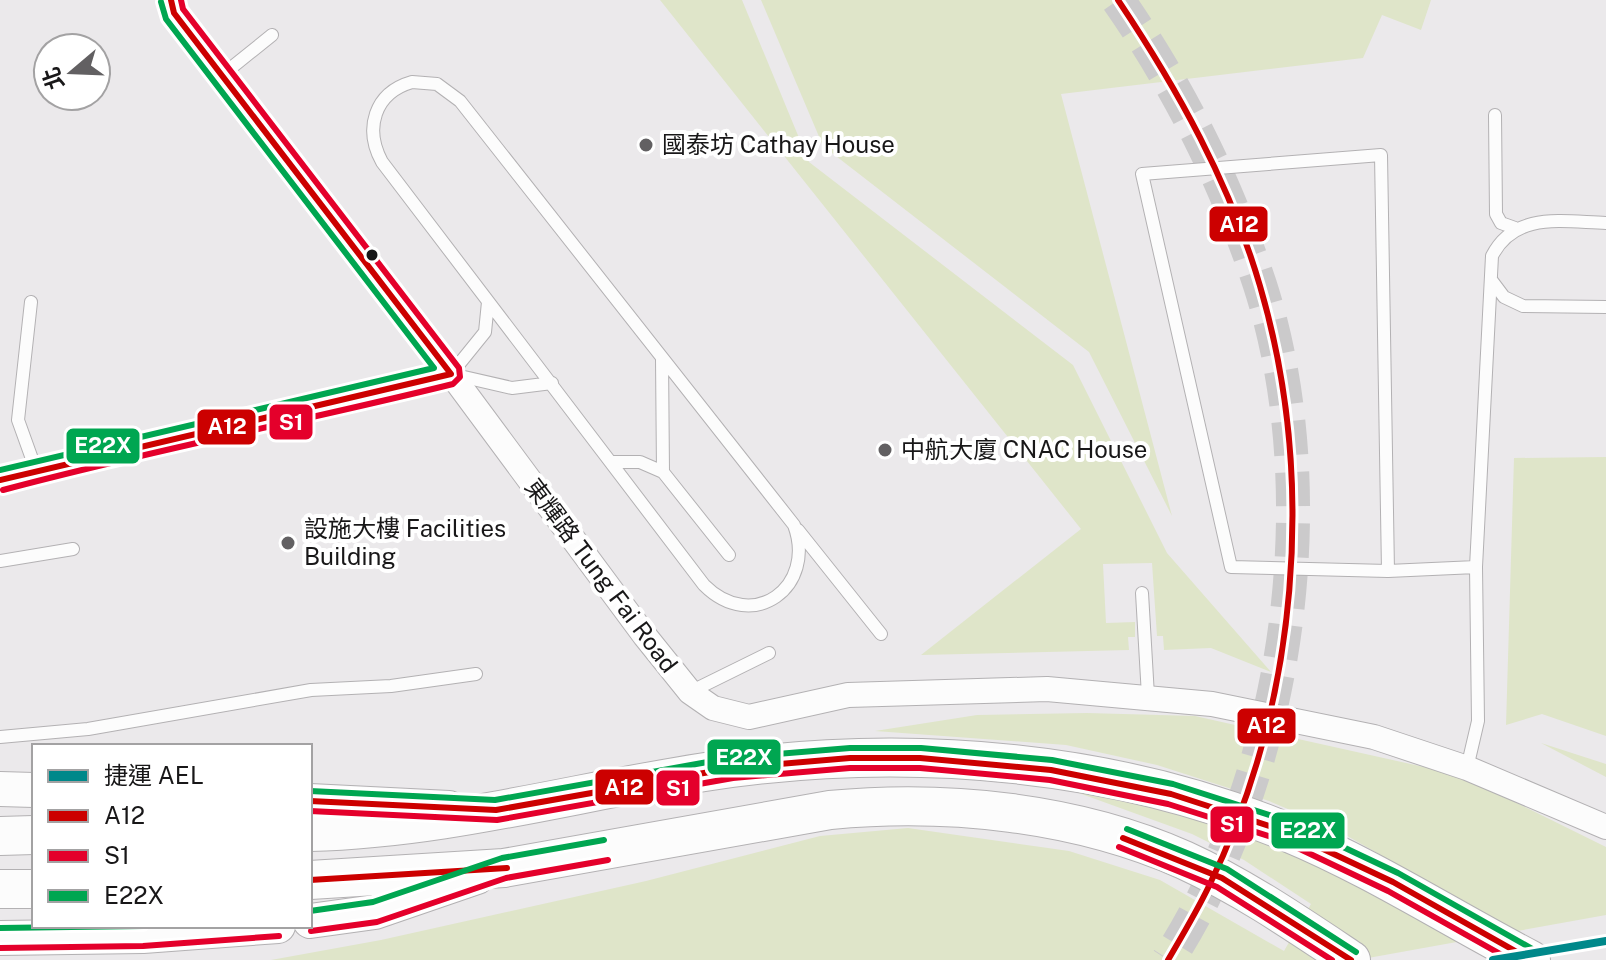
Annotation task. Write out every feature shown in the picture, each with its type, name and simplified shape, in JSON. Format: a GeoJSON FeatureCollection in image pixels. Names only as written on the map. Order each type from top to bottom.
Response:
{"type":"FeatureCollection","features":[{"type":"Feature","properties":{"kind":"main road"},"geometry":{"type":"LineString","coordinates":[[312,832],[361,829],[496,810],[676,777],[798,761],[920,758],[999,764],[1125,783],[1226,810],[1341,856],[1531,960]]}},
{"type":"Feature","properties":{"kind":"main road"},"geometry":{"type":"LineString","coordinates":[[312,880],[504,868],[830,810],[874,806],[954,808],[1029,817],[1132,841],[1222,878],[1351,960]]}},
{"type":"Feature","properties":{"kind":"main road"},"geometry":{"type":"LineString","coordinates":[[0,836],[32,835]]}},
{"type":"Feature","properties":{"kind":"main road"},"geometry":{"type":"LineString","coordinates":[[0,889],[32,889]]}},
{"type":"Feature","properties":{"kind":"street","name":"東輝路 Tung Fai Road"},"geometry":{"type":"LineString","coordinates":[[171,0],[174,13],[221,76],[451,374],[690,692],[730,715],[749,717],[848,695],[903,691],[1047,689],[1148,696],[1305,720],[1374,737],[1467,768],[1606,827]]}},
{"type":"Feature","properties":{"kind":"street"},"geometry":{"type":"LineString","coordinates":[[300,412],[451,374]]}},
{"type":"Feature","properties":{"kind":"street"},"geometry":{"type":"LineString","coordinates":[[0,480],[274,418]]}},
{"type":"Feature","properties":{"kind":"street"},"geometry":{"type":"LineString","coordinates":[[0,789],[32,790]]}},
{"type":"Feature","properties":{"kind":"street"},"geometry":{"type":"LineString","coordinates":[[312,801],[496,810]]}},
{"type":"Feature","properties":{"kind":"street"},"geometry":{"type":"LineString","coordinates":[[312,921],[375,912],[504,868]]}},
{"type":"Feature","properties":{"kind":"street"},"geometry":{"type":"LineString","coordinates":[[0,938],[143,936],[251,928]]}},
{"type":"Feature","properties":{"kind":"lane"},"geometry":{"type":"LineString","coordinates":[[221,76],[272,35]]}},
{"type":"Feature","properties":{"kind":"lane"},"geometry":{"type":"LineString","coordinates":[[794,525],[800,558],[786,589],[769,601],[754,605],[729,603],[704,585],[376,150],[373,119],[384,97],[401,85],[425,82],[437,84],[460,101],[881,634]]}},
{"type":"Feature","properties":{"kind":"lane"},"geometry":{"type":"LineString","coordinates":[[1495,115],[1496,214],[1501,223],[1515,228]]}},
{"type":"Feature","properties":{"kind":"lane"},"geometry":{"type":"LineString","coordinates":[[1388,571],[1381,155],[1142,174],[1231,567],[1388,571],[1476,567]]}},
{"type":"Feature","properties":{"kind":"lane"},"geometry":{"type":"LineString","coordinates":[[1467,768],[1478,721],[1476,567],[1492,256],[1505,235],[1515,228],[1541,222],[1606,223]]}},
{"type":"Feature","properties":{"kind":"lane"},"geometry":{"type":"LineString","coordinates":[[1492,281],[1504,297],[1523,306],[1606,307]]}},
{"type":"Feature","properties":{"kind":"lane"},"geometry":{"type":"LineString","coordinates":[[31,302],[18,420],[36,470]]}},
{"type":"Feature","properties":{"kind":"lane"},"geometry":{"type":"LineString","coordinates":[[488,302],[485,332],[451,374],[512,388],[552,383]]}},
{"type":"Feature","properties":{"kind":"lane"},"geometry":{"type":"LineString","coordinates":[[662,358],[663,472]]}},
{"type":"Feature","properties":{"kind":"lane"},"geometry":{"type":"LineString","coordinates":[[613,462],[640,462],[663,472],[729,555]]}},
{"type":"Feature","properties":{"kind":"lane"},"geometry":{"type":"LineString","coordinates":[[0,561],[73,549]]}},
{"type":"Feature","properties":{"kind":"lane"},"geometry":{"type":"LineString","coordinates":[[1142,593],[1148,696]]}},
{"type":"Feature","properties":{"kind":"lane"},"geometry":{"type":"LineString","coordinates":[[690,692],[769,653]]}},
{"type":"Feature","properties":{"kind":"lane"},"geometry":{"type":"LineString","coordinates":[[0,737],[88,729],[311,690],[391,686],[476,674]]}},
{"type":"Feature","properties":{"kind":"green space"},"geometry":{"type":"Polygon","coordinates":[[[660,0],[742,0],[809,162],[1073,365],[1167,553],[1271,672],[1211,648],[1164,650],[1163,636],[1157,636],[1152,563],[1103,564],[1106,623],[1135,622],[1135,637],[1128,637],[1129,650],[921,655],[1081,529],[660,0]]]}},
{"type":"Feature","properties":{"kind":"green space"},"geometry":{"type":"Polygon","coordinates":[[[761,0],[1431,0],[1421,30],[1382,15],[1363,58],[1061,94],[1172,516],[1089,352],[823,146],[761,0]]]}},
{"type":"Feature","properties":{"kind":"green space"},"geometry":{"type":"Polygon","coordinates":[[[1606,457],[1606,736],[1542,714],[1506,725],[1514,458],[1606,457]]]}},
{"type":"Feature","properties":{"kind":"green space"},"geometry":{"type":"Polygon","coordinates":[[[1087,713],[1195,716],[1460,775],[1606,847],[1606,915],[1357,960],[271,960],[381,940],[646,881],[820,836],[908,828],[1069,851],[1160,880],[1284,951],[1311,904],[1244,860],[1192,834],[1076,792],[1195,816],[1463,902],[1335,829],[1269,801],[1157,765],[1066,745],[875,731],[977,715],[1087,713]]]}},
{"type":"Feature","properties":{"kind":"green space"},"geometry":{"type":"Polygon","coordinates":[[[1541,743],[1606,764],[1606,777],[1541,743]]]}},
{"type":"Feature","properties":{"kind":"tunnel"},"geometry":{"type":"LineString","coordinates":[[1118,0],[1162,68],[1200,137],[1247,247],[1260,285],[1280,367],[1291,454],[1292,543],[1284,632],[1268,721],[1243,806],[1209,886],[1168,960]]}},
{"type":"Feature","properties":{"kind":"metro line","name":"AEL"},"geometry":{"type":"LineString","coordinates":[[1493,960],[1606,941]]}},
{"type":"Feature","properties":{"kind":"transit line","name":"A12"},"geometry":{"type":"LineString","coordinates":[[0,480],[451,374],[174,13],[171,0]]}},
{"type":"Feature","properties":{"kind":"transit line","name":"S1"},"geometry":{"type":"LineString","coordinates":[[3,490],[453,384],[460,377],[459,368],[183,9],[181,0]]}},
{"type":"Feature","properties":{"kind":"transit line","name":"A12"},"geometry":{"type":"LineString","coordinates":[[1118,0],[1161,67],[1200,137],[1248,248],[1278,360],[1289,436],[1292,513],[1289,590],[1279,667],[1263,742],[1239,816],[1209,886],[1168,960]]}},
{"type":"Feature","properties":{"kind":"transit line","name":"E22X"},"geometry":{"type":"LineString","coordinates":[[0,470],[434,368],[166,19],[161,2]]}},
{"type":"Feature","properties":{"kind":"transit line","name":"E22X"},"geometry":{"type":"LineString","coordinates":[[312,791],[495,800],[730,758],[850,748],[921,748],[1052,760],[1173,784],[1288,821],[1398,873],[1536,951]]}},
{"type":"Feature","properties":{"kind":"transit line","name":"A12"},"geometry":{"type":"LineString","coordinates":[[312,801],[496,810],[732,768],[850,758],[920,758],[1051,770],[1171,794],[1285,831],[1393,882],[1531,960]]}},
{"type":"Feature","properties":{"kind":"transit line","name":"S1"},"geometry":{"type":"LineString","coordinates":[[312,811],[497,820],[733,778],[850,768],[920,768],[1050,780],[1168,804],[1281,840],[1388,891],[1511,960]]}},
{"type":"Feature","properties":{"kind":"transit line","name":"E22X"},"geometry":{"type":"LineString","coordinates":[[1127,829],[1227,869],[1356,952]]}},
{"type":"Feature","properties":{"kind":"transit line","name":"A12"},"geometry":{"type":"LineString","coordinates":[[1123,838],[1222,878],[1351,960]]}},
{"type":"Feature","properties":{"kind":"transit line","name":"E22X"},"geometry":{"type":"LineString","coordinates":[[312,911],[373,902],[502,858],[604,840]]}},
{"type":"Feature","properties":{"kind":"transit line","name":"S1"},"geometry":{"type":"LineString","coordinates":[[1119,847],[1217,887],[1332,960]]}},
{"type":"Feature","properties":{"kind":"transit line","name":"S1"},"geometry":{"type":"LineString","coordinates":[[311,931],[377,922],[506,878],[608,860]]}},
{"type":"Feature","properties":{"kind":"transit line","name":"A12"},"geometry":{"type":"LineString","coordinates":[[312,880],[507,868]]}},
{"type":"Feature","properties":{"kind":"transit line","name":"E22X"},"geometry":{"type":"LineString","coordinates":[[0,928],[32,928]]}},
{"type":"Feature","properties":{"kind":"transit line","name":"S1"},"geometry":{"type":"LineString","coordinates":[[0,948],[143,946],[279,936]]}},
{"type":"Feature","properties":{"kind":"place","name":"國泰坊 Cathay House"},"geometry":{"type":"Point","coordinates":[646,145]}},
{"type":"Feature","properties":{"kind":"place","name":"中航大廈 CNAC House"},"geometry":{"type":"Point","coordinates":[885,450]}},
{"type":"Feature","properties":{"kind":"place","name":"設施大樓 Facilities Building"},"geometry":{"type":"Point","coordinates":[288,543]}}]}
